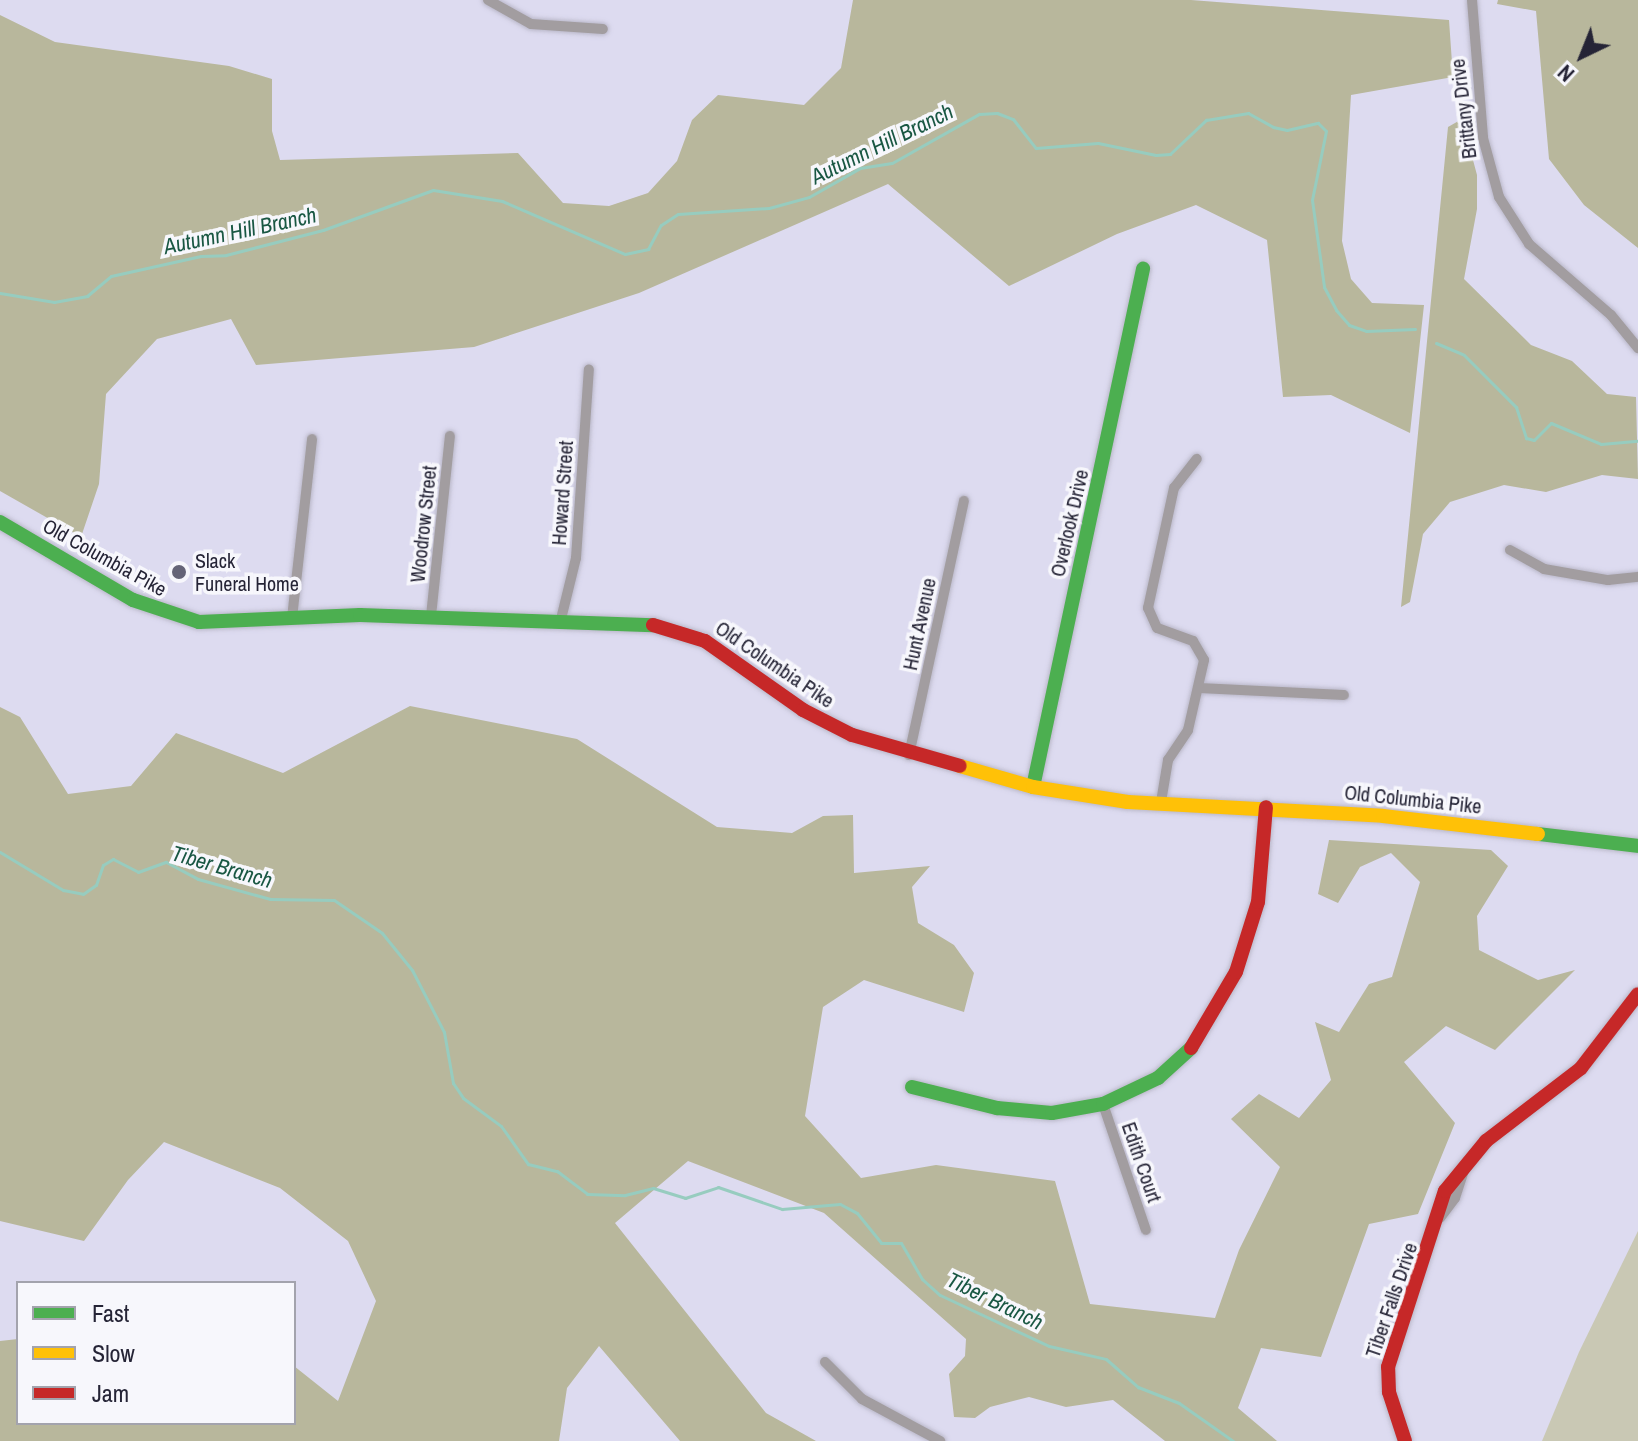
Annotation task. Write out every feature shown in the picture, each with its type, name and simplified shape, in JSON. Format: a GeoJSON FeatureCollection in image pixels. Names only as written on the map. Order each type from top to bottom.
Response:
{"type":"FeatureCollection","features":[{"type":"Feature","properties":{"kind":"street"},"geometry":{"type":"LineString","coordinates":[[488,0],[531,24],[603,29]]}},
{"type":"Feature","properties":{"kind":"street","name":"Brittany Drive"},"geometry":{"type":"LineString","coordinates":[[1472,0],[1483,138],[1499,197],[1529,244],[1611,315],[1638,348]]}},
{"type":"Feature","properties":{"kind":"street","name":"Overlook Drive"},"geometry":{"type":"LineString","coordinates":[[1033,787],[1143,269]]}},
{"type":"Feature","properties":{"kind":"street","name":"Howard Street"},"geometry":{"type":"LineString","coordinates":[[561,619],[576,558],[589,369]]}},
{"type":"Feature","properties":{"kind":"street","name":"Woodrow Street"},"geometry":{"type":"LineString","coordinates":[[431,616],[450,436]]}},
{"type":"Feature","properties":{"kind":"street"},"geometry":{"type":"LineString","coordinates":[[292,618],[312,439]]}},
{"type":"Feature","properties":{"kind":"street"},"geometry":{"type":"LineString","coordinates":[[1161,802],[1168,760],[1188,730],[1204,660],[1199,646],[1157,628],[1148,608],[1174,488],[1197,459]]}},
{"type":"Feature","properties":{"kind":"street","name":"Hunt Avenue"},"geometry":{"type":"LineString","coordinates":[[909,755],[964,501]]}},
{"type":"Feature","properties":{"kind":"street","name":"Old Columbia Pike"},"geometry":{"type":"LineString","coordinates":[[0,522],[133,600],[176,617],[224,622],[431,616],[561,619],[634,621],[684,630],[826,723],[909,755],[1033,787],[1161,802],[1266,807],[1638,846]]}},
{"type":"Feature","properties":{"kind":"street"},"geometry":{"type":"LineString","coordinates":[[1510,550],[1544,569],[1608,580],[1638,577]]}},
{"type":"Feature","properties":{"kind":"street"},"geometry":{"type":"LineString","coordinates":[[1199,688],[1344,695]]}},
{"type":"Feature","properties":{"kind":"street"},"geometry":{"type":"LineString","coordinates":[[912,1087],[1026,1112],[1103,1104],[1158,1078],[1179,1060],[1226,997],[1258,902],[1266,807]]}},
{"type":"Feature","properties":{"kind":"street","name":"Tiber Falls Drive"},"geometry":{"type":"LineString","coordinates":[[1405,1441],[1389,1392],[1388,1367],[1440,1218],[1445,1191],[1498,1129],[1567,1081],[1638,994]]}},
{"type":"Feature","properties":{"kind":"street","name":"Edith Court"},"geometry":{"type":"LineString","coordinates":[[1103,1104],[1146,1230]]}},
{"type":"Feature","properties":{"kind":"street"},"geometry":{"type":"LineString","coordinates":[[825,1362],[862,1399],[940,1441]]}},
{"type":"Feature","properties":{"kind":"green space"},"geometry":{"type":"Polygon","coordinates":[[[853,0],[1191,0],[1449,20],[1453,77],[1351,95],[1342,241],[1351,279],[1372,303],[1424,305],[1410,433],[1331,395],[1283,397],[1267,240],[1196,205],[1117,234],[1009,286],[888,184],[639,293],[474,347],[256,365],[231,319],[157,339],[106,394],[99,484],[81,537],[0,491],[0,15],[55,42],[229,66],[272,79],[272,131],[280,160],[518,153],[563,203],[609,206],[648,193],[677,161],[692,120],[718,95],[804,105],[841,68],[853,0]]]}},
{"type":"Feature","properties":{"kind":"green space"},"geometry":{"type":"Polygon","coordinates":[[[1498,0],[1638,0],[1638,248],[1584,205],[1549,159],[1536,11],[1497,4],[1498,0]]]}},
{"type":"Feature","properties":{"kind":"green space"},"geometry":{"type":"Polygon","coordinates":[[[1462,119],[1477,175],[1477,209],[1464,279],[1531,345],[1572,361],[1607,394],[1636,397],[1638,479],[1602,475],[1546,492],[1504,485],[1450,502],[1423,534],[1410,602],[1401,607],[1448,127],[1462,119]]]}},
{"type":"Feature","properties":{"kind":"green space"},"geometry":{"type":"Polygon","coordinates":[[[410,706],[577,739],[717,827],[792,833],[823,816],[853,815],[854,873],[930,866],[912,887],[918,923],[954,945],[974,973],[964,1012],[864,980],[823,1007],[805,1116],[861,1178],[936,1165],[1055,1181],[1090,1304],[1215,1318],[1239,1250],[1280,1167],[1231,1119],[1259,1094],[1299,1118],[1331,1080],[1315,1022],[1339,1032],[1369,984],[1392,977],[1420,882],[1391,853],[1360,867],[1338,903],[1318,894],[1329,840],[1491,850],[1508,866],[1477,916],[1479,950],[1538,980],[1575,970],[1495,1050],[1446,1026],[1404,1062],[1455,1123],[1418,1214],[1369,1224],[1321,1357],[1261,1348],[1238,1408],[1277,1441],[1165,1441],[1113,1400],[1066,1407],[1029,1397],[990,1407],[975,1418],[954,1417],[949,1374],[965,1356],[966,1339],[824,1213],[688,1161],[615,1223],[766,1413],[816,1441],[680,1441],[599,1346],[567,1388],[559,1441],[0,1441],[0,1341],[16,1339],[16,1425],[296,1425],[296,1368],[338,1401],[376,1301],[348,1241],[280,1188],[164,1142],[128,1180],[84,1241],[0,1221],[0,707],[20,717],[68,794],[131,786],[176,733],[283,773],[410,706]]]}},
{"type":"Feature","properties":{"kind":"green space"},"geometry":{"type":"Polygon","coordinates":[[[1638,1231],[1638,1441],[1542,1441],[1579,1352],[1638,1231]]]}},
{"type":"Feature","properties":{"kind":"waterway","name":"Autumn Hill Branch"},"geometry":{"type":"LineString","coordinates":[[0,293],[54,302],[87,296],[111,276],[201,256],[226,255],[323,230],[433,190],[502,201],[625,254],[648,249],[661,225],[678,214],[769,208],[809,197],[860,168],[892,163],[979,114],[997,113],[1013,119],[1036,148],[1098,143],[1156,155],[1170,154],[1206,120],[1248,113],[1273,127],[1287,130],[1318,123],[1326,131],[1312,200],[1324,287],[1336,310],[1349,325],[1366,331],[1415,329]]}},
{"type":"Feature","properties":{"kind":"waterway"},"geometry":{"type":"LineString","coordinates":[[1436,343],[1464,355],[1516,407],[1526,438],[1534,440],[1551,423],[1601,444],[1638,441]]}},
{"type":"Feature","properties":{"kind":"waterway","name":"Tiber Branch"},"geometry":{"type":"LineString","coordinates":[[0,852],[63,890],[83,894],[96,885],[103,865],[113,859],[138,872],[166,862],[198,879],[270,899],[334,900],[382,933],[412,970],[444,1032],[453,1083],[463,1098],[501,1126],[528,1164],[557,1171],[587,1194],[625,1195],[653,1188],[685,1198],[718,1187],[782,1209],[840,1204],[857,1213],[881,1243],[901,1243],[922,1279],[940,1295],[1049,1346],[1106,1359],[1138,1387],[1179,1403],[1233,1441]]}},
{"type":"Feature","properties":{"kind":"traffic: fast"},"geometry":{"type":"LineString","coordinates":[[1033,787],[1143,269]]}},
{"type":"Feature","properties":{"kind":"traffic: fast"},"geometry":{"type":"LineString","coordinates":[[0,522],[133,600],[199,622],[360,615],[653,625]]}},
{"type":"Feature","properties":{"kind":"traffic: fast"},"geometry":{"type":"LineString","coordinates":[[1538,834],[1638,846]]}},
{"type":"Feature","properties":{"kind":"traffic: fast"},"geometry":{"type":"LineString","coordinates":[[912,1087],[997,1108],[1052,1113],[1103,1104],[1158,1078],[1191,1048]]}},
{"type":"Feature","properties":{"kind":"traffic: slow"},"geometry":{"type":"LineString","coordinates":[[960,766],[1033,787],[1128,802],[1383,816],[1538,834]]}},
{"type":"Feature","properties":{"kind":"traffic: jam"},"geometry":{"type":"LineString","coordinates":[[653,625],[705,641],[803,710],[852,735],[960,766]]}},
{"type":"Feature","properties":{"kind":"traffic: jam"},"geometry":{"type":"LineString","coordinates":[[1191,1048],[1236,972],[1258,902],[1266,807]]}},
{"type":"Feature","properties":{"kind":"traffic: jam"},"geometry":{"type":"LineString","coordinates":[[1405,1441],[1389,1392],[1388,1367],[1445,1191],[1486,1141],[1581,1068],[1638,994]]}},
{"type":"Feature","properties":{"kind":"place","name":"Slack Funeral Home"},"geometry":{"type":"Point","coordinates":[179,572]}}]}
